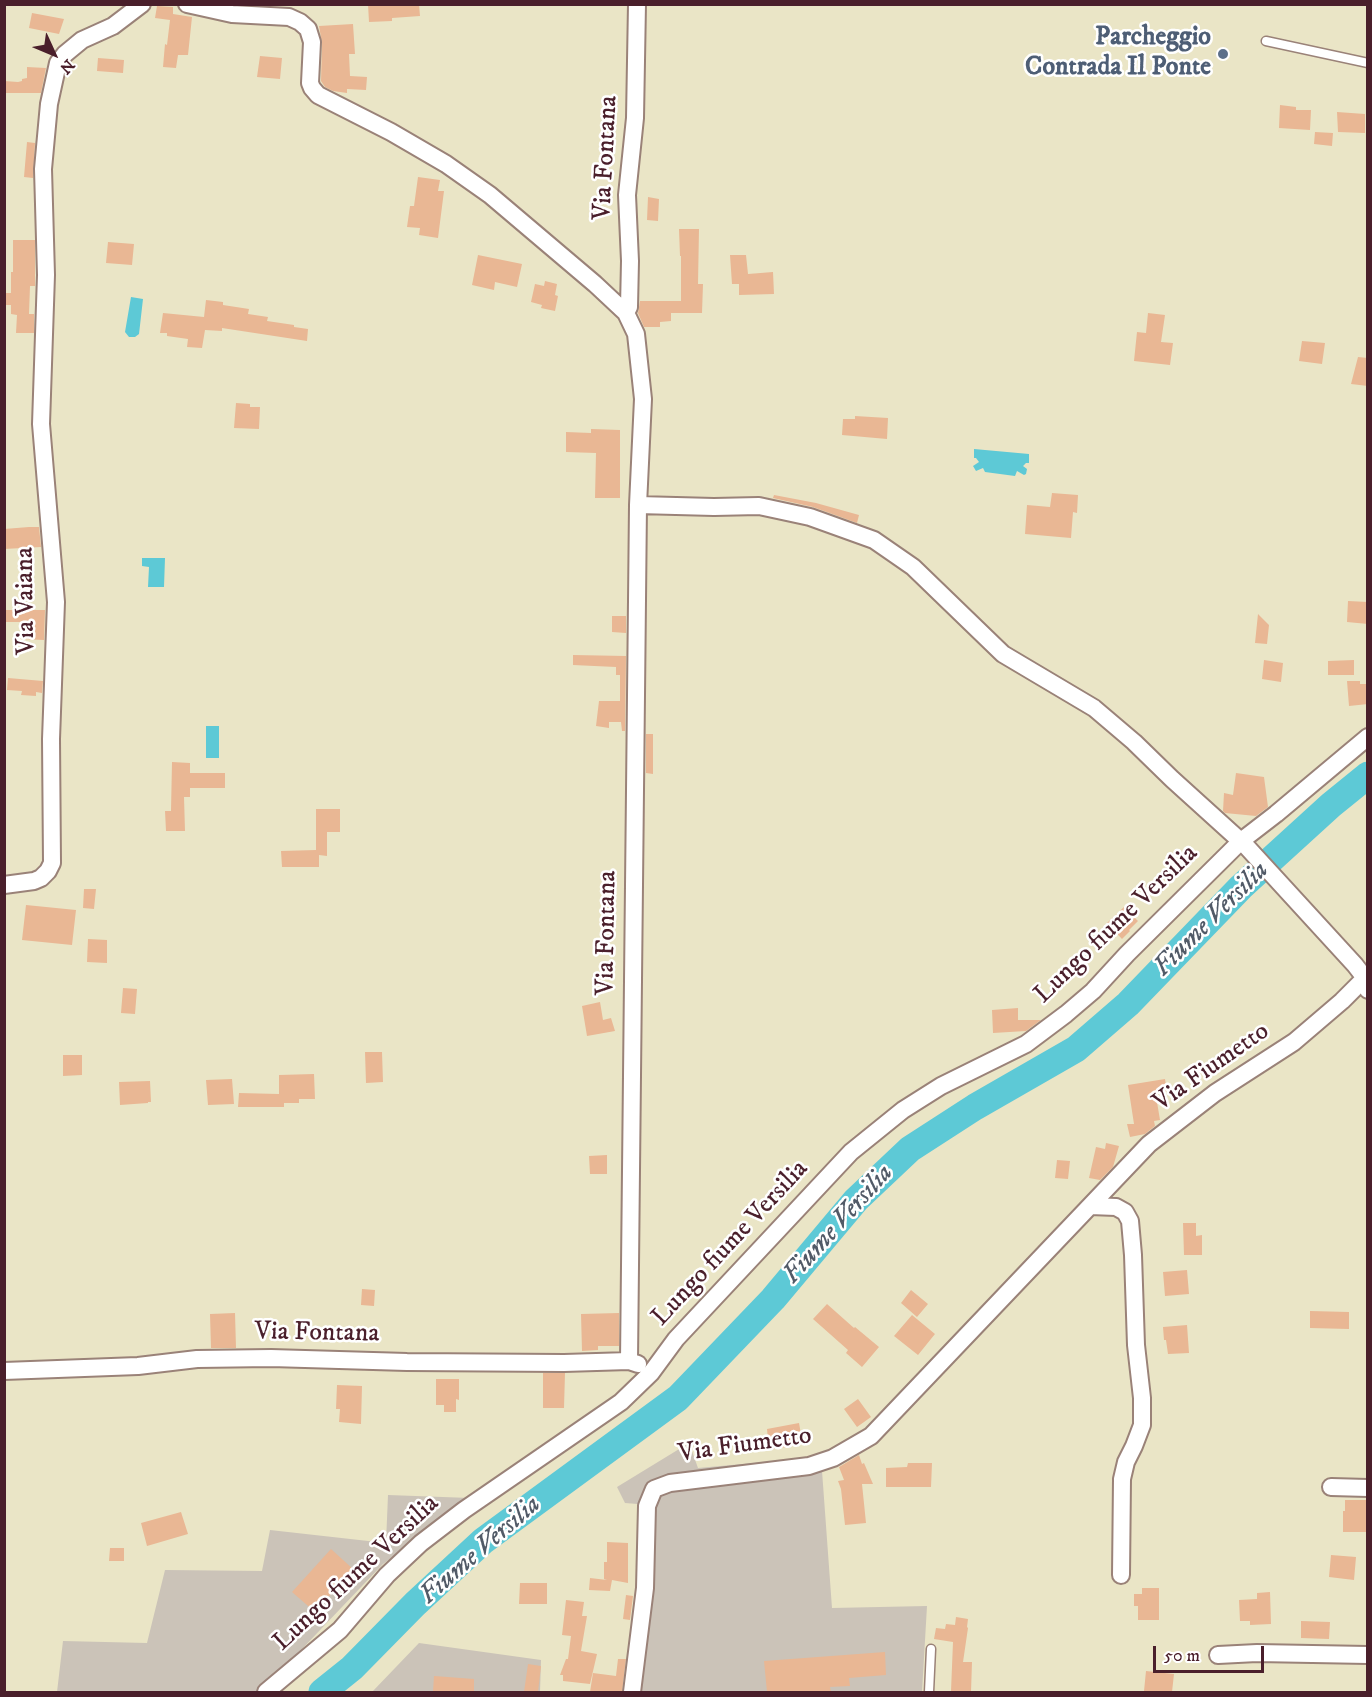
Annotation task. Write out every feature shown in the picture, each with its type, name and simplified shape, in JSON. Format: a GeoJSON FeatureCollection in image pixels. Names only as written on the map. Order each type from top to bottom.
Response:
{"type":"FeatureCollection","features":[{"type":"Feature","properties":{"kind":"street","name":"Via Vaiana"},"geometry":{"type":"LineString","coordinates":[[4,885],[41,878],[48,871],[52,862],[51,739],[56,602],[41,424],[46,274],[43,169],[49,104],[58,63],[65,54],[82,40],[113,26],[142,4]]}},
{"type":"Feature","properties":{"kind":"street"},"geometry":{"type":"LineString","coordinates":[[187,4],[232,14],[289,17],[300,22],[308,29],[312,42],[310,83],[318,95],[391,132],[446,164],[490,195],[596,284],[626,313]]}},
{"type":"Feature","properties":{"kind":"street","name":"Via Fontana"},"geometry":{"type":"LineString","coordinates":[[4,1371],[138,1366],[197,1359],[271,1358],[564,1363],[629,1361],[638,505],[643,399],[636,334],[626,313],[629,307],[630,261],[627,195],[635,118],[637,4]]}},
{"type":"Feature","properties":{"kind":"street"},"geometry":{"type":"LineString","coordinates":[[638,505],[759,506],[810,517],[874,540],[913,567],[1003,654],[1077,698],[1102,715],[1134,742],[1243,843],[1355,964],[1367,981]]}},
{"type":"Feature","properties":{"kind":"street","name":"Lungo fiume Versilia"},"geometry":{"type":"LineString","coordinates":[[266,1692],[340,1630],[387,1575],[421,1543],[464,1510],[621,1402],[651,1373],[676,1339],[851,1152],[903,1110],[941,1086],[1026,1044],[1066,1014],[1093,991],[1127,954],[1243,843],[1368,737]]}},
{"type":"Feature","properties":{"kind":"street","name":"Via Fiumetto"},"geometry":{"type":"LineString","coordinates":[[632,1692],[645,1588],[647,1506],[654,1489],[670,1483],[809,1466],[833,1458],[871,1436],[1149,1144],[1215,1094],[1294,1042],[1367,981]]}},
{"type":"Feature","properties":{"kind":"street"},"geometry":{"type":"LineString","coordinates":[[1090,1206],[1116,1207],[1125,1212],[1130,1221],[1133,1254],[1142,1425],[1126,1462],[1122,1479],[1122,1575]]}},
{"type":"Feature","properties":{"kind":"street"},"geometry":{"type":"LineString","coordinates":[[629,1361],[637,1363],[651,1373]]}},
{"type":"Feature","properties":{"kind":"street"},"geometry":{"type":"LineString","coordinates":[[1331,1487],[1368,1488]]}},
{"type":"Feature","properties":{"kind":"street"},"geometry":{"type":"LineString","coordinates":[[1218,1655],[1257,1653],[1368,1655]]}},
{"type":"Feature","properties":{"kind":"lane"},"geometry":{"type":"LineString","coordinates":[[1266,41],[1368,63]]}},
{"type":"Feature","properties":{"kind":"lane"},"geometry":{"type":"LineString","coordinates":[[929,1692],[931,1648]]}},
{"type":"Feature","properties":{"kind":"shaded area"},"geometry":{"type":"Polygon","coordinates":[[[689,1443],[698,1468],[821,1457],[832,1608],[927,1606],[922,1692],[636,1692],[650,1505],[625,1503],[617,1487],[689,1443]]]}},
{"type":"Feature","properties":{"kind":"shaded area"},"geometry":{"type":"Polygon","coordinates":[[[388,1495],[470,1498],[383,1564],[301,1650],[300,1659],[257,1692],[57,1692],[63,1641],[147,1643],[165,1570],[262,1571],[270,1530],[386,1543],[388,1495]]]}},
{"type":"Feature","properties":{"kind":"shaded area"},"geometry":{"type":"Polygon","coordinates":[[[419,1643],[541,1660],[540,1692],[372,1692],[419,1643]]]}},
{"type":"Feature","properties":{"kind":"water"},"geometry":{"type":"Polygon","coordinates":[[[131,297],[143,299],[139,334],[135,337],[129,337],[125,332],[131,297]]]}},
{"type":"Feature","properties":{"kind":"water"},"geometry":{"type":"Polygon","coordinates":[[[974,449],[1029,454],[1029,463],[1023,466],[1027,469],[1026,474],[1017,471],[1015,476],[985,472],[983,468],[976,471],[973,466],[979,462],[974,458],[974,449]]]}},
{"type":"Feature","properties":{"kind":"water"},"geometry":{"type":"Polygon","coordinates":[[[142,558],[165,558],[164,587],[148,587],[149,567],[142,566],[142,558]]]}},
{"type":"Feature","properties":{"kind":"water"},"geometry":{"type":"Polygon","coordinates":[[[206,726],[219,726],[219,758],[206,758],[206,726]]]}},
{"type":"Feature","properties":{"kind":"building"},"geometry":{"type":"Polygon","coordinates":[[[368,4],[391,4],[391,6],[419,4],[420,16],[369,22],[368,4]]]}},
{"type":"Feature","properties":{"kind":"building"},"geometry":{"type":"Polygon","coordinates":[[[157,6],[173,7],[173,14],[192,17],[188,55],[178,55],[176,68],[163,67],[170,20],[155,18],[157,6]]]}},
{"type":"Feature","properties":{"kind":"building"},"geometry":{"type":"Polygon","coordinates":[[[32,13],[64,19],[59,34],[29,28],[32,13]]]}},
{"type":"Feature","properties":{"kind":"building"},"geometry":{"type":"Polygon","coordinates":[[[353,24],[355,54],[349,54],[350,76],[367,77],[366,90],[347,89],[347,93],[333,91],[325,87],[321,81],[322,43],[319,26],[353,24]]]}},
{"type":"Feature","properties":{"kind":"building"},"geometry":{"type":"Polygon","coordinates":[[[260,56],[282,58],[280,79],[257,77],[260,56]]]}},
{"type":"Feature","properties":{"kind":"building"},"geometry":{"type":"Polygon","coordinates":[[[98,58],[124,60],[123,73],[97,71],[98,58]]]}},
{"type":"Feature","properties":{"kind":"building"},"geometry":{"type":"Polygon","coordinates":[[[27,67],[46,68],[41,93],[4,93],[4,81],[18,82],[27,78],[27,67]]]}},
{"type":"Feature","properties":{"kind":"building"},"geometry":{"type":"Polygon","coordinates":[[[1280,105],[1296,107],[1296,110],[1311,110],[1310,130],[1279,128],[1280,105]]]}},
{"type":"Feature","properties":{"kind":"building"},"geometry":{"type":"Polygon","coordinates":[[[1337,112],[1365,114],[1365,133],[1338,132],[1337,112]]]}},
{"type":"Feature","properties":{"kind":"building"},"geometry":{"type":"Polygon","coordinates":[[[1315,132],[1333,133],[1332,146],[1314,144],[1315,132]]]}},
{"type":"Feature","properties":{"kind":"building"},"geometry":{"type":"Polygon","coordinates":[[[27,142],[35,143],[33,178],[24,177],[27,142]]]}},
{"type":"Feature","properties":{"kind":"building"},"geometry":{"type":"Polygon","coordinates":[[[418,177],[440,180],[438,191],[444,191],[438,238],[419,235],[420,228],[407,227],[410,206],[414,206],[418,177]]]}},
{"type":"Feature","properties":{"kind":"building"},"geometry":{"type":"Polygon","coordinates":[[[648,197],[659,199],[658,221],[647,220],[648,197]]]}},
{"type":"Feature","properties":{"kind":"building"},"geometry":{"type":"Polygon","coordinates":[[[679,229],[699,229],[698,284],[703,284],[702,313],[671,313],[671,321],[660,322],[660,327],[644,327],[638,313],[640,301],[681,301],[679,229]]]}},
{"type":"Feature","properties":{"kind":"building"},"geometry":{"type":"Polygon","coordinates":[[[13,240],[35,240],[35,286],[30,286],[29,314],[34,314],[34,333],[16,333],[17,315],[11,314],[11,305],[4,305],[4,293],[11,293],[13,240]]]}},
{"type":"Feature","properties":{"kind":"building"},"geometry":{"type":"Polygon","coordinates":[[[108,242],[134,244],[132,265],[106,263],[108,242]]]}},
{"type":"Feature","properties":{"kind":"building"},"geometry":{"type":"Polygon","coordinates":[[[478,255],[522,264],[517,287],[495,282],[494,290],[472,285],[478,255]]]}},
{"type":"Feature","properties":{"kind":"building"},"geometry":{"type":"Polygon","coordinates":[[[730,255],[746,255],[748,274],[773,272],[774,294],[739,295],[739,284],[732,284],[730,255]]]}},
{"type":"Feature","properties":{"kind":"building"},"geometry":{"type":"Polygon","coordinates":[[[545,281],[557,284],[555,295],[558,296],[555,311],[541,308],[542,305],[531,302],[535,284],[544,286],[545,281]]]}},
{"type":"Feature","properties":{"kind":"building"},"geometry":{"type":"Polygon","coordinates":[[[206,300],[249,309],[248,314],[268,317],[267,321],[308,329],[307,341],[222,328],[222,331],[205,330],[202,348],[187,347],[188,339],[160,333],[163,313],[204,317],[206,300]]]}},
{"type":"Feature","properties":{"kind":"building"},"geometry":{"type":"Polygon","coordinates":[[[1148,313],[1165,315],[1161,342],[1173,343],[1170,365],[1134,361],[1137,332],[1146,333],[1148,313]]]}},
{"type":"Feature","properties":{"kind":"building"},"geometry":{"type":"Polygon","coordinates":[[[1302,341],[1325,343],[1322,364],[1299,361],[1302,341]]]}},
{"type":"Feature","properties":{"kind":"building"},"geometry":{"type":"Polygon","coordinates":[[[1358,357],[1368,358],[1368,386],[1351,384],[1358,357]]]}},
{"type":"Feature","properties":{"kind":"building"},"geometry":{"type":"Polygon","coordinates":[[[236,403],[260,407],[259,429],[234,428],[236,403]]]}},
{"type":"Feature","properties":{"kind":"building"},"geometry":{"type":"Polygon","coordinates":[[[855,416],[888,418],[887,439],[842,435],[843,419],[855,419],[855,416]]]}},
{"type":"Feature","properties":{"kind":"building"},"geometry":{"type":"Polygon","coordinates":[[[591,429],[620,430],[620,498],[595,498],[596,453],[566,452],[566,432],[591,433],[591,429]]]}},
{"type":"Feature","properties":{"kind":"building"},"geometry":{"type":"Polygon","coordinates":[[[1052,493],[1078,495],[1077,513],[1073,512],[1071,538],[1025,534],[1027,505],[1050,507],[1052,493]]]}},
{"type":"Feature","properties":{"kind":"building"},"geometry":{"type":"Polygon","coordinates":[[[774,495],[816,503],[859,515],[857,523],[813,507],[773,498],[774,495]]]}},
{"type":"Feature","properties":{"kind":"building"},"geometry":{"type":"Polygon","coordinates":[[[39,527],[41,547],[4,549],[4,529],[39,527]]]}},
{"type":"Feature","properties":{"kind":"building"},"geometry":{"type":"Polygon","coordinates":[[[1348,601],[1368,602],[1368,624],[1347,622],[1348,601]]]}},
{"type":"Feature","properties":{"kind":"building"},"geometry":{"type":"Polygon","coordinates":[[[4,610],[45,610],[44,640],[21,639],[21,622],[4,622],[4,610]]]}},
{"type":"Feature","properties":{"kind":"building"},"geometry":{"type":"Polygon","coordinates":[[[1258,614],[1269,625],[1267,644],[1255,643],[1258,614]]]}},
{"type":"Feature","properties":{"kind":"building"},"geometry":{"type":"Polygon","coordinates":[[[612,616],[626,616],[626,633],[612,632],[612,616]]]}},
{"type":"Feature","properties":{"kind":"building"},"geometry":{"type":"Polygon","coordinates":[[[573,655],[626,656],[625,731],[622,731],[621,722],[609,722],[609,728],[596,726],[599,701],[620,701],[620,675],[616,675],[616,667],[573,665],[573,655]]]}},
{"type":"Feature","properties":{"kind":"building"},"geometry":{"type":"Polygon","coordinates":[[[1264,660],[1283,663],[1281,682],[1262,679],[1264,660]]]}},
{"type":"Feature","properties":{"kind":"building"},"geometry":{"type":"Polygon","coordinates":[[[1354,660],[1354,675],[1328,675],[1328,661],[1354,660]]]}},
{"type":"Feature","properties":{"kind":"building"},"geometry":{"type":"Polygon","coordinates":[[[8,678],[43,681],[42,693],[36,692],[36,696],[21,695],[22,691],[7,690],[8,678]]]}},
{"type":"Feature","properties":{"kind":"building"},"geometry":{"type":"Polygon","coordinates":[[[1347,681],[1360,681],[1360,684],[1368,684],[1368,704],[1349,706],[1347,681]]]}},
{"type":"Feature","properties":{"kind":"building"},"geometry":{"type":"Polygon","coordinates":[[[646,734],[653,734],[653,774],[646,773],[646,734]]]}},
{"type":"Feature","properties":{"kind":"building"},"geometry":{"type":"Polygon","coordinates":[[[172,762],[190,763],[190,773],[225,773],[225,788],[190,788],[190,797],[184,797],[185,831],[166,831],[165,811],[171,811],[172,762]]]}},
{"type":"Feature","properties":{"kind":"building"},"geometry":{"type":"Polygon","coordinates":[[[1236,773],[1264,777],[1268,807],[1256,816],[1223,811],[1224,793],[1233,795],[1236,773]]]}},
{"type":"Feature","properties":{"kind":"building"},"geometry":{"type":"Polygon","coordinates":[[[316,809],[340,809],[340,832],[327,832],[327,856],[319,855],[319,867],[282,867],[281,851],[316,850],[316,809]]]}},
{"type":"Feature","properties":{"kind":"building"},"geometry":{"type":"Polygon","coordinates":[[[84,889],[96,889],[94,909],[83,908],[84,889]]]}},
{"type":"Feature","properties":{"kind":"building"},"geometry":{"type":"Polygon","coordinates":[[[26,905],[76,910],[72,945],[22,940],[26,905]]]}},
{"type":"Feature","properties":{"kind":"building"},"geometry":{"type":"Polygon","coordinates":[[[1124,907],[1138,921],[1122,939],[1107,923],[1124,907]]]}},
{"type":"Feature","properties":{"kind":"building"},"geometry":{"type":"Polygon","coordinates":[[[88,939],[107,940],[107,963],[87,962],[88,939]]]}},
{"type":"Feature","properties":{"kind":"building"},"geometry":{"type":"Polygon","coordinates":[[[123,988],[137,989],[135,1014],[121,1013],[123,988]]]}},
{"type":"Feature","properties":{"kind":"building"},"geometry":{"type":"Polygon","coordinates":[[[600,1002],[603,1020],[611,1018],[615,1031],[587,1036],[582,1006],[600,1002]]]}},
{"type":"Feature","properties":{"kind":"building"},"geometry":{"type":"Polygon","coordinates":[[[1018,1008],[1018,1020],[1041,1020],[1026,1031],[993,1033],[992,1010],[1018,1008]]]}},
{"type":"Feature","properties":{"kind":"building"},"geometry":{"type":"Polygon","coordinates":[[[365,1052],[382,1052],[383,1082],[366,1083],[365,1052]]]}},
{"type":"Feature","properties":{"kind":"building"},"geometry":{"type":"Polygon","coordinates":[[[63,1055],[82,1055],[82,1075],[63,1076],[63,1055]]]}},
{"type":"Feature","properties":{"kind":"building"},"geometry":{"type":"Polygon","coordinates":[[[314,1074],[315,1099],[299,1099],[299,1103],[284,1103],[284,1107],[238,1107],[239,1093],[279,1094],[279,1075],[314,1074]]]}},
{"type":"Feature","properties":{"kind":"building"},"geometry":{"type":"Polygon","coordinates":[[[232,1079],[234,1104],[208,1105],[206,1080],[232,1079]]]}},
{"type":"Feature","properties":{"kind":"building"},"geometry":{"type":"Polygon","coordinates":[[[1165,1079],[1167,1091],[1158,1092],[1156,1096],[1160,1120],[1154,1121],[1155,1126],[1145,1134],[1130,1137],[1127,1124],[1134,1124],[1128,1085],[1165,1079]]]}},
{"type":"Feature","properties":{"kind":"building"},"geometry":{"type":"Polygon","coordinates":[[[150,1081],[151,1102],[120,1105],[119,1082],[150,1081]]]}},
{"type":"Feature","properties":{"kind":"building"},"geometry":{"type":"Polygon","coordinates":[[[1106,1143],[1119,1146],[1113,1167],[1100,1180],[1089,1178],[1096,1147],[1105,1149],[1106,1143]]]}},
{"type":"Feature","properties":{"kind":"building"},"geometry":{"type":"Polygon","coordinates":[[[607,1155],[607,1174],[590,1174],[589,1156],[607,1155]]]}},
{"type":"Feature","properties":{"kind":"building"},"geometry":{"type":"Polygon","coordinates":[[[1057,1160],[1070,1161],[1068,1179],[1055,1178],[1057,1160]]]}},
{"type":"Feature","properties":{"kind":"building"},"geometry":{"type":"Polygon","coordinates":[[[1183,1223],[1196,1223],[1196,1236],[1202,1235],[1202,1255],[1184,1255],[1183,1223]]]}},
{"type":"Feature","properties":{"kind":"building"},"geometry":{"type":"Polygon","coordinates":[[[1187,1270],[1189,1294],[1165,1296],[1163,1272],[1187,1270]]]}},
{"type":"Feature","properties":{"kind":"building"},"geometry":{"type":"Polygon","coordinates":[[[362,1289],[375,1290],[374,1306],[361,1305],[362,1289]]]}},
{"type":"Feature","properties":{"kind":"building"},"geometry":{"type":"Polygon","coordinates":[[[911,1290],[928,1304],[917,1317],[901,1303],[911,1290]]]}},
{"type":"Feature","properties":{"kind":"building"},"geometry":{"type":"Polygon","coordinates":[[[827,1304],[879,1347],[862,1367],[846,1353],[848,1350],[813,1319],[827,1304]]]}},
{"type":"Feature","properties":{"kind":"building"},"geometry":{"type":"Polygon","coordinates":[[[1310,1311],[1349,1312],[1349,1329],[1310,1328],[1310,1311]]]}},
{"type":"Feature","properties":{"kind":"building"},"geometry":{"type":"Polygon","coordinates":[[[235,1313],[236,1348],[211,1348],[210,1314],[235,1313]]]}},
{"type":"Feature","properties":{"kind":"building"},"geometry":{"type":"Polygon","coordinates":[[[619,1313],[619,1346],[598,1346],[598,1350],[582,1351],[581,1314],[619,1313]]]}},
{"type":"Feature","properties":{"kind":"building"},"geometry":{"type":"Polygon","coordinates":[[[912,1315],[935,1334],[918,1355],[894,1336],[912,1315]]]}},
{"type":"Feature","properties":{"kind":"building"},"geometry":{"type":"Polygon","coordinates":[[[1187,1325],[1189,1353],[1168,1354],[1163,1327],[1187,1325]]]}},
{"type":"Feature","properties":{"kind":"building"},"geometry":{"type":"Polygon","coordinates":[[[543,1373],[565,1373],[564,1408],[543,1408],[543,1373]]]}},
{"type":"Feature","properties":{"kind":"building"},"geometry":{"type":"Polygon","coordinates":[[[436,1379],[459,1379],[459,1400],[456,1399],[456,1412],[444,1412],[444,1405],[436,1405],[436,1379]]]}},
{"type":"Feature","properties":{"kind":"building"},"geometry":{"type":"Polygon","coordinates":[[[337,1385],[362,1386],[361,1424],[339,1422],[340,1409],[336,1409],[337,1385]]]}},
{"type":"Feature","properties":{"kind":"building"},"geometry":{"type":"Polygon","coordinates":[[[858,1399],[871,1417],[857,1427],[844,1409],[858,1399]]]}},
{"type":"Feature","properties":{"kind":"building"},"geometry":{"type":"Polygon","coordinates":[[[799,1423],[802,1440],[797,1441],[798,1445],[769,1450],[767,1429],[799,1423]]]}},
{"type":"Feature","properties":{"kind":"building"},"geometry":{"type":"Polygon","coordinates":[[[859,1455],[873,1484],[862,1484],[866,1523],[845,1525],[838,1481],[844,1480],[839,1467],[859,1455]]]}},
{"type":"Feature","properties":{"kind":"building"},"geometry":{"type":"Polygon","coordinates":[[[908,1463],[932,1463],[931,1487],[886,1487],[886,1468],[907,1467],[908,1463]]]}},
{"type":"Feature","properties":{"kind":"building"},"geometry":{"type":"Polygon","coordinates":[[[1345,1500],[1367,1500],[1368,1532],[1343,1532],[1345,1500]]]}},
{"type":"Feature","properties":{"kind":"building"},"geometry":{"type":"Polygon","coordinates":[[[181,1512],[188,1534],[147,1546],[141,1523],[181,1512]]]}},
{"type":"Feature","properties":{"kind":"building"},"geometry":{"type":"Polygon","coordinates":[[[607,1542],[628,1543],[628,1583],[612,1580],[610,1591],[589,1590],[590,1578],[607,1580],[604,1579],[604,1562],[607,1562],[607,1542]]]}},
{"type":"Feature","properties":{"kind":"building"},"geometry":{"type":"Polygon","coordinates":[[[110,1548],[124,1548],[124,1561],[109,1561],[110,1548]]]}},
{"type":"Feature","properties":{"kind":"building"},"geometry":{"type":"Polygon","coordinates":[[[331,1549],[353,1569],[315,1612],[292,1592],[331,1549]]]}},
{"type":"Feature","properties":{"kind":"building"},"geometry":{"type":"Polygon","coordinates":[[[1331,1555],[1356,1557],[1354,1580],[1329,1577],[1331,1555]]]}},
{"type":"Feature","properties":{"kind":"building"},"geometry":{"type":"Polygon","coordinates":[[[520,1583],[547,1583],[547,1604],[519,1604],[520,1583]]]}},
{"type":"Feature","properties":{"kind":"building"},"geometry":{"type":"Polygon","coordinates":[[[1142,1588],[1159,1588],[1159,1620],[1138,1620],[1138,1606],[1134,1606],[1134,1594],[1142,1594],[1142,1588]]]}},
{"type":"Feature","properties":{"kind":"building"},"geometry":{"type":"Polygon","coordinates":[[[1270,1592],[1271,1624],[1250,1625],[1250,1621],[1240,1621],[1239,1600],[1257,1599],[1257,1593],[1270,1592]]]}},
{"type":"Feature","properties":{"kind":"building"},"geometry":{"type":"Polygon","coordinates":[[[626,1595],[633,1596],[630,1620],[623,1619],[626,1595]]]}},
{"type":"Feature","properties":{"kind":"building"},"geometry":{"type":"Polygon","coordinates":[[[566,1600],[584,1602],[582,1616],[587,1616],[581,1651],[597,1654],[590,1684],[563,1681],[563,1675],[560,1675],[568,1659],[571,1636],[562,1635],[566,1600]]]}},
{"type":"Feature","properties":{"kind":"building"},"geometry":{"type":"Polygon","coordinates":[[[956,1617],[968,1619],[963,1662],[972,1662],[971,1692],[951,1691],[953,1642],[934,1639],[936,1628],[945,1629],[946,1624],[955,1625],[956,1617]]]}},
{"type":"Feature","properties":{"kind":"building"},"geometry":{"type":"Polygon","coordinates":[[[1301,1621],[1330,1622],[1329,1639],[1301,1638],[1301,1621]]]}},
{"type":"Feature","properties":{"kind":"building"},"geometry":{"type":"Polygon","coordinates":[[[885,1652],[886,1675],[849,1678],[850,1686],[830,1687],[831,1692],[767,1692],[764,1661],[885,1652]]]}},
{"type":"Feature","properties":{"kind":"building"},"geometry":{"type":"Polygon","coordinates":[[[618,1659],[626,1659],[622,1692],[590,1692],[593,1673],[616,1676],[618,1659]]]}},
{"type":"Feature","properties":{"kind":"building"},"geometry":{"type":"Polygon","coordinates":[[[528,1664],[541,1666],[538,1692],[524,1692],[528,1664]]]}},
{"type":"Feature","properties":{"kind":"building"},"geometry":{"type":"Polygon","coordinates":[[[1146,1671],[1174,1674],[1172,1692],[1144,1691],[1146,1671]]]}},
{"type":"Feature","properties":{"kind":"building"},"geometry":{"type":"Polygon","coordinates":[[[434,1676],[474,1679],[474,1692],[433,1692],[434,1676]]]}},
{"type":"Feature","properties":{"kind":"waterway","name":"Fiume Versilia"},"geometry":{"type":"LineString","coordinates":[[322,1692],[352,1668],[415,1604],[483,1541],[678,1398],[773,1299],[856,1200],[910,1149],[975,1107],[1076,1049],[1128,1004],[1241,887],[1331,805],[1368,775]]}},
{"type":"Feature","properties":{"kind":"place","name":"Parcheggio Contrada Il Ponte"},"geometry":{"type":"Point","coordinates":[1223,54]}}]}
